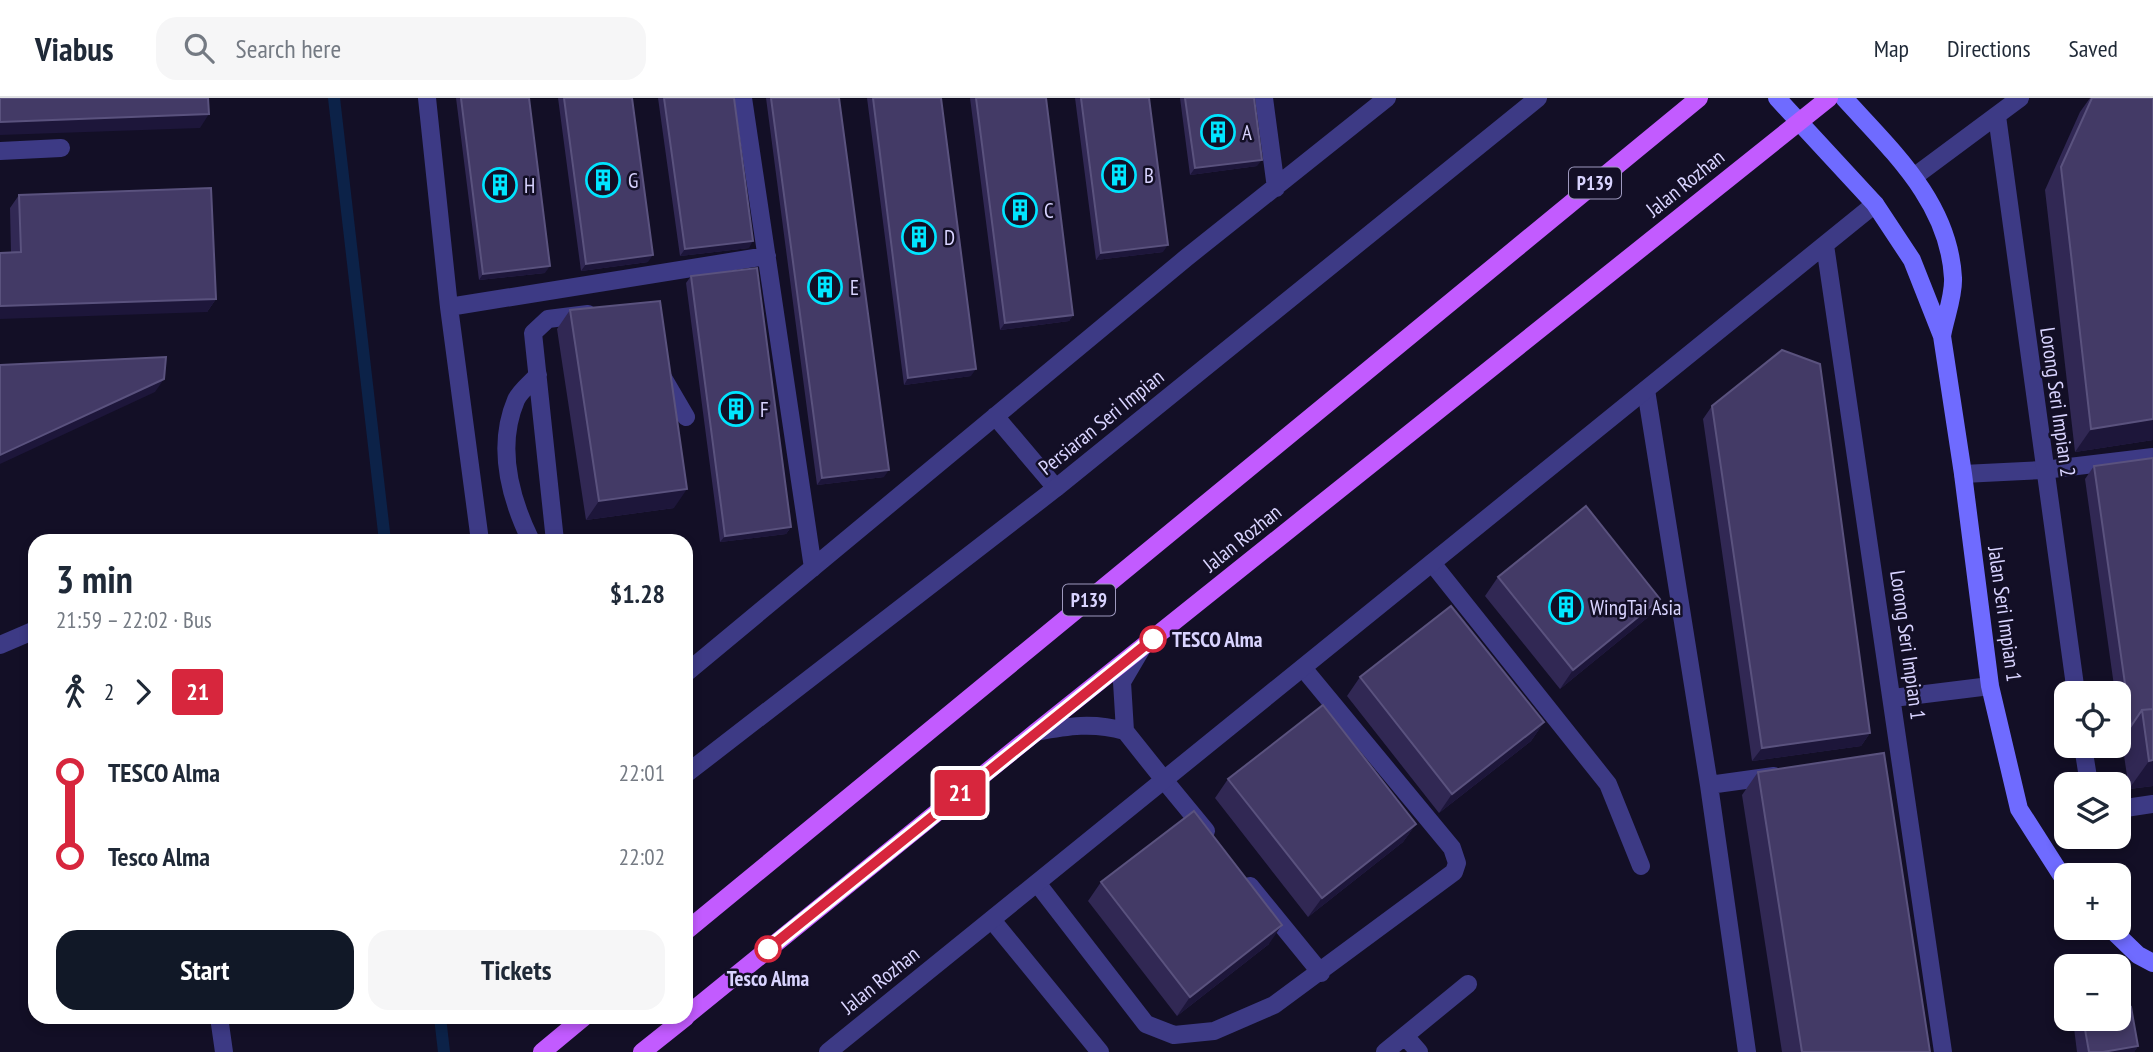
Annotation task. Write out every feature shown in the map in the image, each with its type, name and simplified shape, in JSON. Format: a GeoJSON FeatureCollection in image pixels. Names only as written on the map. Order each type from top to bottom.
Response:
{"type":"FeatureCollection","features":[{"type":"Feature","properties":{"kind":"main road","name":"P139"},"geometry":{"type":"LineString","coordinates":[[693,925],[1699,98]]}},
{"type":"Feature","properties":{"kind":"main road","name":"Jalan Rozhan"},"geometry":{"type":"LineString","coordinates":[[693,1011],[1036,732],[1829,98]]}},
{"type":"Feature","properties":{"kind":"main road"},"geometry":{"type":"LineString","coordinates":[[542,1052],[576,1024]]}},
{"type":"Feature","properties":{"kind":"main road","name":"Jalan Rozhan"},"geometry":{"type":"LineString","coordinates":[[642,1052],[677,1024]]}},
{"type":"Feature","properties":{"kind":"street"},"geometry":{"type":"LineString","coordinates":[[427,98],[449,307],[479,534]]}},
{"type":"Feature","properties":{"kind":"street"},"geometry":{"type":"LineString","coordinates":[[743,98],[813,568]]}},
{"type":"Feature","properties":{"kind":"street"},"geometry":{"type":"LineString","coordinates":[[1264,98],[1276,188]]}},
{"type":"Feature","properties":{"kind":"street"},"geometry":{"type":"LineString","coordinates":[[693,667],[1186,258],[1387,98]]}},
{"type":"Feature","properties":{"kind":"street","name":"Persiaran Seri Impian"},"geometry":{"type":"LineString","coordinates":[[693,769],[1056,488],[1538,98]]}},
{"type":"Feature","properties":{"kind":"street","name":"Jalan Seri Impian 1"},"geometry":{"type":"LineString","coordinates":[[1777,98],[1875,204],[1912,260],[1942,336],[1990,686],[2019,809],[2054,864]]}},
{"type":"Feature","properties":{"kind":"street","name":"Jalan Seri Impian 1"},"geometry":{"type":"LineString","coordinates":[[1844,98],[1915,176],[1932,204],[1946,239],[1953,280],[1942,336]]}},
{"type":"Feature","properties":{"kind":"street"},"geometry":{"type":"LineString","coordinates":[[1915,176],[2020,98]]}},
{"type":"Feature","properties":{"kind":"street","name":"Lorong Seri Impian 2"},"geometry":{"type":"LineString","coordinates":[[1997,116],[2074,681]]}},
{"type":"Feature","properties":{"kind":"street"},"geometry":{"type":"LineString","coordinates":[[0,151],[61,148]]}},
{"type":"Feature","properties":{"kind":"street","name":"Jalan Rozhan"},"geometry":{"type":"LineString","coordinates":[[828,1052],[1875,204]]}},
{"type":"Feature","properties":{"kind":"street","name":"Lorong Seri Impian 1"},"geometry":{"type":"LineString","coordinates":[[1825,245],[1893,698],[1894,760],[1942,1052]]}},
{"type":"Feature","properties":{"kind":"street"},"geometry":{"type":"LineString","coordinates":[[449,307],[767,256]]}},
{"type":"Feature","properties":{"kind":"street"},"geometry":{"type":"LineString","coordinates":[[554,534],[533,333],[548,319],[601,312]]}},
{"type":"Feature","properties":{"kind":"street"},"geometry":{"type":"LineString","coordinates":[[659,355],[663,379],[686,417]]}},
{"type":"Feature","properties":{"kind":"street"},"geometry":{"type":"LineString","coordinates":[[528,534],[516,511],[506,466],[509,425],[517,397],[538,375]]}},
{"type":"Feature","properties":{"kind":"street"},"geometry":{"type":"LineString","coordinates":[[1646,390],[1709,785],[1747,1052]]}},
{"type":"Feature","properties":{"kind":"street"},"geometry":{"type":"LineString","coordinates":[[995,416],[1056,488]]}},
{"type":"Feature","properties":{"kind":"street"},"geometry":{"type":"LineString","coordinates":[[1963,474],[2044,470],[2153,457]]}},
{"type":"Feature","properties":{"kind":"street"},"geometry":{"type":"LineString","coordinates":[[1432,563],[1608,784],[1642,866]]}},
{"type":"Feature","properties":{"kind":"street"},"geometry":{"type":"LineString","coordinates":[[0,645],[28,633]]}},
{"type":"Feature","properties":{"kind":"street"},"geometry":{"type":"LineString","coordinates":[[1142,648],[1122,682],[1125,731],[1216,844]]}},
{"type":"Feature","properties":{"kind":"street"},"geometry":{"type":"LineString","coordinates":[[1037,883],[1146,1024],[1174,1035],[1214,1031],[1275,1005],[1454,872],[1457,863],[1452,848],[1303,668]]}},
{"type":"Feature","properties":{"kind":"street"},"geometry":{"type":"LineString","coordinates":[[1893,698],[1990,686]]}},
{"type":"Feature","properties":{"kind":"street"},"geometry":{"type":"LineString","coordinates":[[1036,732],[1076,724],[1104,725],[1125,731]]}},
{"type":"Feature","properties":{"kind":"street"},"geometry":{"type":"LineString","coordinates":[[1709,785],[1791,774]]}},
{"type":"Feature","properties":{"kind":"street"},"geometry":{"type":"LineString","coordinates":[[2131,807],[2153,804]]}},
{"type":"Feature","properties":{"kind":"street"},"geometry":{"type":"LineString","coordinates":[[1243,876],[1321,973]]}},
{"type":"Feature","properties":{"kind":"street"},"geometry":{"type":"LineString","coordinates":[[992,919],[1100,1052]]}},
{"type":"Feature","properties":{"kind":"street"},"geometry":{"type":"LineString","coordinates":[[2122,940],[2138,955],[2153,963]]}},
{"type":"Feature","properties":{"kind":"street"},"geometry":{"type":"LineString","coordinates":[[1385,1052],[1468,984]]}},
{"type":"Feature","properties":{"kind":"street"},"geometry":{"type":"LineString","coordinates":[[220,1024],[224,1052]]}},
{"type":"Feature","properties":{"kind":"street"},"geometry":{"type":"LineString","coordinates":[[1405,1036],[1419,1052]]}},
{"type":"Feature","properties":{"kind":"building"},"geometry":{"type":"Polygon","coordinates":[[[0,98],[208,98],[209,114],[0,122],[0,98]]]}},
{"type":"Feature","properties":{"kind":"building","name":"H"},"geometry":{"type":"Polygon","coordinates":[[[461,98],[529,98],[550,266],[483,274],[461,98]]]}},
{"type":"Feature","properties":{"kind":"building","name":"G"},"geometry":{"type":"Polygon","coordinates":[[[564,98],[632,98],[653,255],[586,264],[564,98]]]}},
{"type":"Feature","properties":{"kind":"building"},"geometry":{"type":"Polygon","coordinates":[[[664,98],[734,98],[753,241],[685,249],[664,98]]]}},
{"type":"Feature","properties":{"kind":"building","name":"E"},"geometry":{"type":"Polygon","coordinates":[[[771,98],[839,98],[889,470],[822,478],[771,98]]]}},
{"type":"Feature","properties":{"kind":"building","name":"D"},"geometry":{"type":"Polygon","coordinates":[[[873,98],[941,98],[976,369],[908,378],[873,98]]]}},
{"type":"Feature","properties":{"kind":"building","name":"C"},"geometry":{"type":"Polygon","coordinates":[[[976,98],[1046,98],[1073,315],[1005,323],[976,98]]]}},
{"type":"Feature","properties":{"kind":"building","name":"B"},"geometry":{"type":"Polygon","coordinates":[[[1081,98],[1149,98],[1168,245],[1101,253],[1081,98]]]}},
{"type":"Feature","properties":{"kind":"building","name":"A"},"geometry":{"type":"Polygon","coordinates":[[[1185,98],[1254,98],[1262,160],[1195,168],[1185,98]]]}},
{"type":"Feature","properties":{"kind":"building"},"geometry":{"type":"Polygon","coordinates":[[[2092,98],[2153,98],[2153,419],[2091,429],[2061,167],[2092,98]]]}},
{"type":"Feature","properties":{"kind":"building"},"geometry":{"type":"Polygon","coordinates":[[[211,188],[216,299],[0,306],[0,253],[21,252],[19,195],[211,188]]]}},
{"type":"Feature","properties":{"kind":"building","name":"F"},"geometry":{"type":"Polygon","coordinates":[[[757,268],[791,527],[725,536],[691,276],[757,268]]]}},
{"type":"Feature","properties":{"kind":"building"},"geometry":{"type":"Polygon","coordinates":[[[660,301],[687,489],[599,501],[570,310],[660,301]]]}},
{"type":"Feature","properties":{"kind":"building"},"geometry":{"type":"Polygon","coordinates":[[[1782,350],[1820,364],[1870,733],[1762,748],[1712,406],[1782,350]]]}},
{"type":"Feature","properties":{"kind":"building"},"geometry":{"type":"Polygon","coordinates":[[[166,357],[164,379],[0,455],[0,365],[166,357]]]}},
{"type":"Feature","properties":{"kind":"building"},"geometry":{"type":"Polygon","coordinates":[[[2153,458],[2153,709],[2142,710],[2131,726],[2131,681],[2125,681],[2094,466],[2153,458]]]}},
{"type":"Feature","properties":{"kind":"building","name":"WingTai Asia"},"geometry":{"type":"Polygon","coordinates":[[[1586,506],[1660,599],[1573,670],[1498,577],[1586,506]]]}},
{"type":"Feature","properties":{"kind":"building"},"geometry":{"type":"Polygon","coordinates":[[[1451,606],[1544,722],[1452,794],[1360,677],[1451,606]]]}},
{"type":"Feature","properties":{"kind":"building"},"geometry":{"type":"Polygon","coordinates":[[[1323,705],[1416,824],[1322,898],[1228,779],[1323,705]]]}},
{"type":"Feature","properties":{"kind":"building"},"geometry":{"type":"Polygon","coordinates":[[[2153,709],[2153,760],[2149,761],[2142,710],[2153,709]]]}},
{"type":"Feature","properties":{"kind":"building"},"geometry":{"type":"Polygon","coordinates":[[[1884,753],[1930,1052],[1802,1052],[1758,772],[1884,753]]]}},
{"type":"Feature","properties":{"kind":"building"},"geometry":{"type":"Polygon","coordinates":[[[1194,811],[1282,925],[1190,997],[1101,882],[1194,811]]]}},
{"type":"Feature","properties":{"kind":"building"},"geometry":{"type":"Polygon","coordinates":[[[2131,1007],[2138,1046],[2089,1052],[2085,1031],[2131,1031],[2131,1007]]]}},
{"type":"Feature","properties":{"kind":"waterway"},"geometry":{"type":"LineString","coordinates":[[334,98],[384,534]]}},
{"type":"Feature","properties":{"kind":"waterway"},"geometry":{"type":"LineString","coordinates":[[441,1024],[444,1052]]}},
{"type":"Feature","properties":{"kind":"bus line","name":"21"},"geometry":{"type":"LineString","coordinates":[[768,949],[1153,639]]}},
{"type":"Feature","properties":{"kind":"place","name":"A"},"geometry":{"type":"Point","coordinates":[1218,132]}},
{"type":"Feature","properties":{"kind":"place","name":"B"},"geometry":{"type":"Point","coordinates":[1119,175]}},
{"type":"Feature","properties":{"kind":"place","name":"G"},"geometry":{"type":"Point","coordinates":[603,180]}},
{"type":"Feature","properties":{"kind":"place","name":"H"},"geometry":{"type":"Point","coordinates":[500,185]}},
{"type":"Feature","properties":{"kind":"place","name":"C"},"geometry":{"type":"Point","coordinates":[1020,210]}},
{"type":"Feature","properties":{"kind":"place","name":"D"},"geometry":{"type":"Point","coordinates":[919,237]}},
{"type":"Feature","properties":{"kind":"place","name":"E"},"geometry":{"type":"Point","coordinates":[825,287]}},
{"type":"Feature","properties":{"kind":"place","name":"F"},"geometry":{"type":"Point","coordinates":[736,409]}},
{"type":"Feature","properties":{"kind":"place","name":"WingTai Asia"},"geometry":{"type":"Point","coordinates":[1566,607]}},
{"type":"Feature","properties":{"kind":"place","name":"TESCO Alma"},"geometry":{"type":"Point","coordinates":[1153,639]}},
{"type":"Feature","properties":{"kind":"place","name":"Tesco Alma"},"geometry":{"type":"Point","coordinates":[768,949]}}]}
